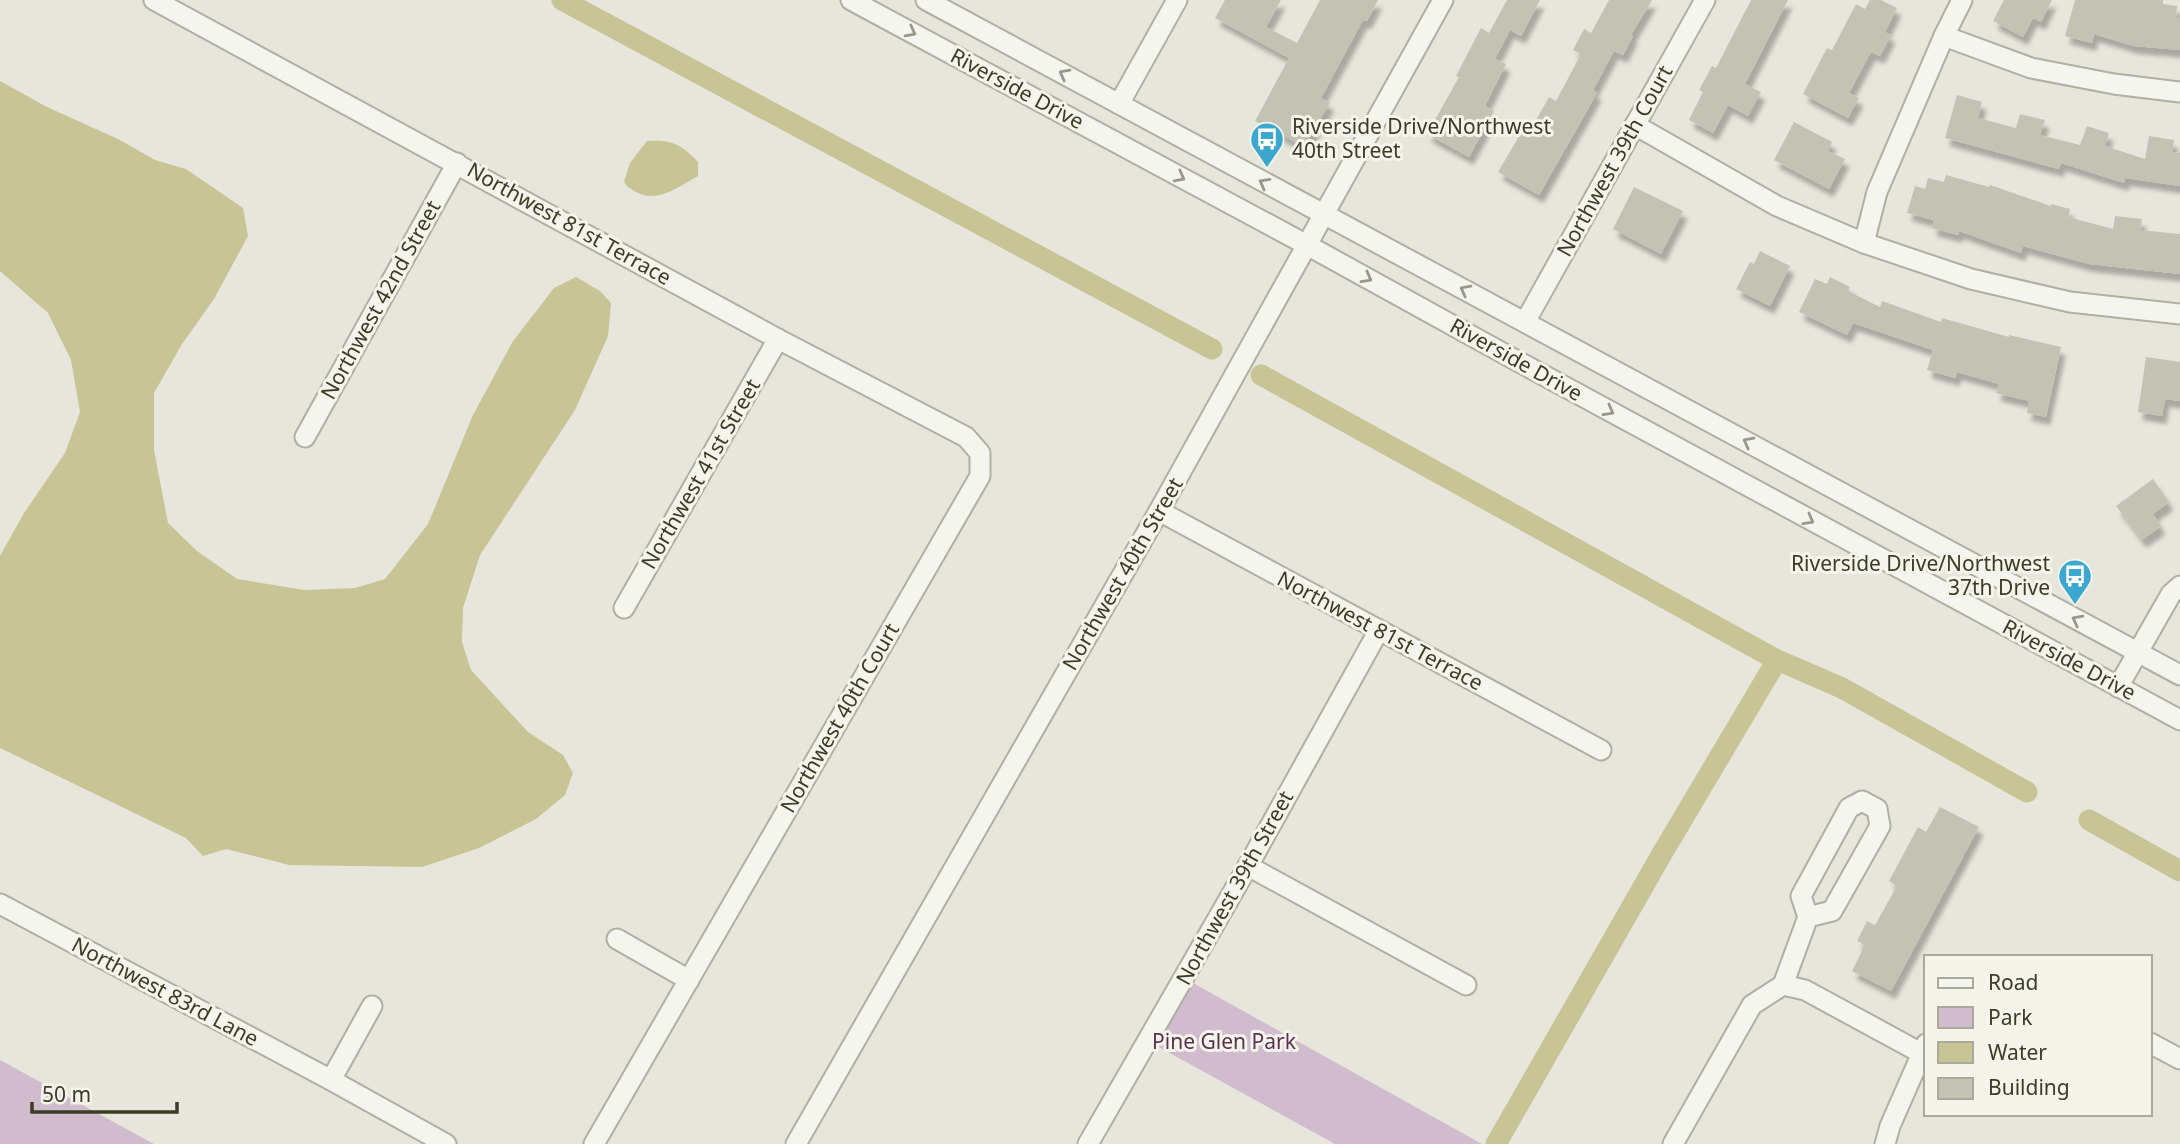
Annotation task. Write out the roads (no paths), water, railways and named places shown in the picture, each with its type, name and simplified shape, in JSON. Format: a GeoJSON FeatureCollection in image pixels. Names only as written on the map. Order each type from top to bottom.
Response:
{"type":"FeatureCollection","features":[{"type":"Feature","properties":{"kind":"street","name":"Northwest 81st Terrace"},"geometry":{"type":"LineString","coordinates":[[154,0],[778,340],[966,437],[980,453]]}},
{"type":"Feature","properties":{"kind":"street","name":"Riverside Drive"},"geometry":{"type":"LineString","coordinates":[[851,0],[2180,720]]}},
{"type":"Feature","properties":{"kind":"street","name":"Riverside Drive"},"geometry":{"type":"LineString","coordinates":[[926,0],[2180,676]]}},
{"type":"Feature","properties":{"kind":"street"},"geometry":{"type":"LineString","coordinates":[[1119,104],[1177,0]]}},
{"type":"Feature","properties":{"kind":"street","name":"Northwest 40th Street"},"geometry":{"type":"LineString","coordinates":[[796,1144],[1159,511],[1443,0]]}},
{"type":"Feature","properties":{"kind":"street","name":"Northwest 39th Court"},"geometry":{"type":"LineString","coordinates":[[1525,322],[1705,0]]}},
{"type":"Feature","properties":{"kind":"street"},"geometry":{"type":"LineString","coordinates":[[1864,243],[1877,192],[1962,0]]}},
{"type":"Feature","properties":{"kind":"street"},"geometry":{"type":"LineString","coordinates":[[1944,36],[2031,68],[2115,84],[2180,92]]}},
{"type":"Feature","properties":{"kind":"street"},"geometry":{"type":"LineString","coordinates":[[1635,125],[1777,206],[1864,243],[1971,279],[2070,302],[2180,314]]}},
{"type":"Feature","properties":{"kind":"street","name":"Northwest 42nd Street"},"geometry":{"type":"LineString","coordinates":[[305,437],[457,163]]}},
{"type":"Feature","properties":{"kind":"street","name":"Northwest 41st Street"},"geometry":{"type":"LineString","coordinates":[[624,608],[778,340]]}},
{"type":"Feature","properties":{"kind":"street","name":"Northwest 40th Court"},"geometry":{"type":"LineString","coordinates":[[594,1144],[979,476],[980,453]]}},
{"type":"Feature","properties":{"kind":"street","name":"Northwest 81st Terrace"},"geometry":{"type":"LineString","coordinates":[[1159,511],[1601,750]]}},
{"type":"Feature","properties":{"kind":"street"},"geometry":{"type":"LineString","coordinates":[[2118,687],[2171,594],[2180,586]]}},
{"type":"Feature","properties":{"kind":"street","name":"Northwest 39th Street"},"geometry":{"type":"LineString","coordinates":[[1088,1144],[1248,866],[1379,630]]}},
{"type":"Feature","properties":{"kind":"street"},"geometry":{"type":"LineString","coordinates":[[1673,1144],[1752,1005],[1783,985],[1808,918],[1801,896],[1849,808],[1862,800],[1877,809],[1880,826],[1832,911],[1808,918]]}},
{"type":"Feature","properties":{"kind":"street"},"geometry":{"type":"LineString","coordinates":[[1248,866],[1466,985]]}},
{"type":"Feature","properties":{"kind":"street","name":"Northwest 83rd Lane"},"geometry":{"type":"LineString","coordinates":[[0,904],[446,1144]]}},
{"type":"Feature","properties":{"kind":"street"},"geometry":{"type":"LineString","coordinates":[[617,939],[689,979]]}},
{"type":"Feature","properties":{"kind":"street"},"geometry":{"type":"LineString","coordinates":[[1783,985],[1805,990],[1924,1048],[1890,1126],[1885,1144]]}},
{"type":"Feature","properties":{"kind":"street"},"geometry":{"type":"LineString","coordinates":[[331,1080],[372,1006]]}},
{"type":"Feature","properties":{"kind":"street"},"geometry":{"type":"LineString","coordinates":[[2152,1043],[2180,1059]]}},
{"type":"Feature","properties":{"kind":"water"},"geometry":{"type":"Polygon","coordinates":[[[0,81],[155,160],[186,169],[243,208],[248,236],[214,299],[182,344],[154,393],[154,450],[168,523],[197,551],[237,579],[304,590],[355,588],[385,579],[428,524],[473,415],[513,341],[554,288],[576,277],[600,291],[611,303],[608,336],[575,410],[480,555],[463,608],[462,642],[471,670],[528,732],[563,755],[573,773],[565,795],[536,819],[479,848],[422,867],[289,865],[226,849],[203,856],[186,838],[0,748],[0,556],[24,513],[65,453],[80,412],[71,360],[48,313],[0,271],[0,81]]]}},
{"type":"Feature","properties":{"kind":"water"},"geometry":{"type":"Polygon","coordinates":[[[647,141],[670,142],[681,147],[698,162],[698,176],[660,195],[644,195],[629,188],[624,181],[630,163],[647,141]]]}},
{"type":"Feature","properties":{"kind":"waterway"},"geometry":{"type":"LineString","coordinates":[[562,0],[1212,349]]}},
{"type":"Feature","properties":{"kind":"waterway"},"geometry":{"type":"LineString","coordinates":[[1261,375],[1777,660],[1842,688],[2027,792]]}},
{"type":"Feature","properties":{"kind":"waterway"},"geometry":{"type":"LineString","coordinates":[[1496,1144],[1663,852],[1777,660]]}},
{"type":"Feature","properties":{"kind":"waterway"},"geometry":{"type":"LineString","coordinates":[[2089,820],[2180,871]]}},
{"type":"Feature","properties":{"kind":"place","name":"Riverside Drive/Northwest 40th Street"},"geometry":{"type":"Point","coordinates":[1267,169]}},
{"type":"Feature","properties":{"kind":"place","name":"Riverside Drive/Northwest 37th Drive"},"geometry":{"type":"Point","coordinates":[2075,606]}},
{"type":"Feature","properties":{"kind":"park label","name":"Pine Glen Park"},"geometry":{"type":"Point","coordinates":[1224,1042]}}]}
